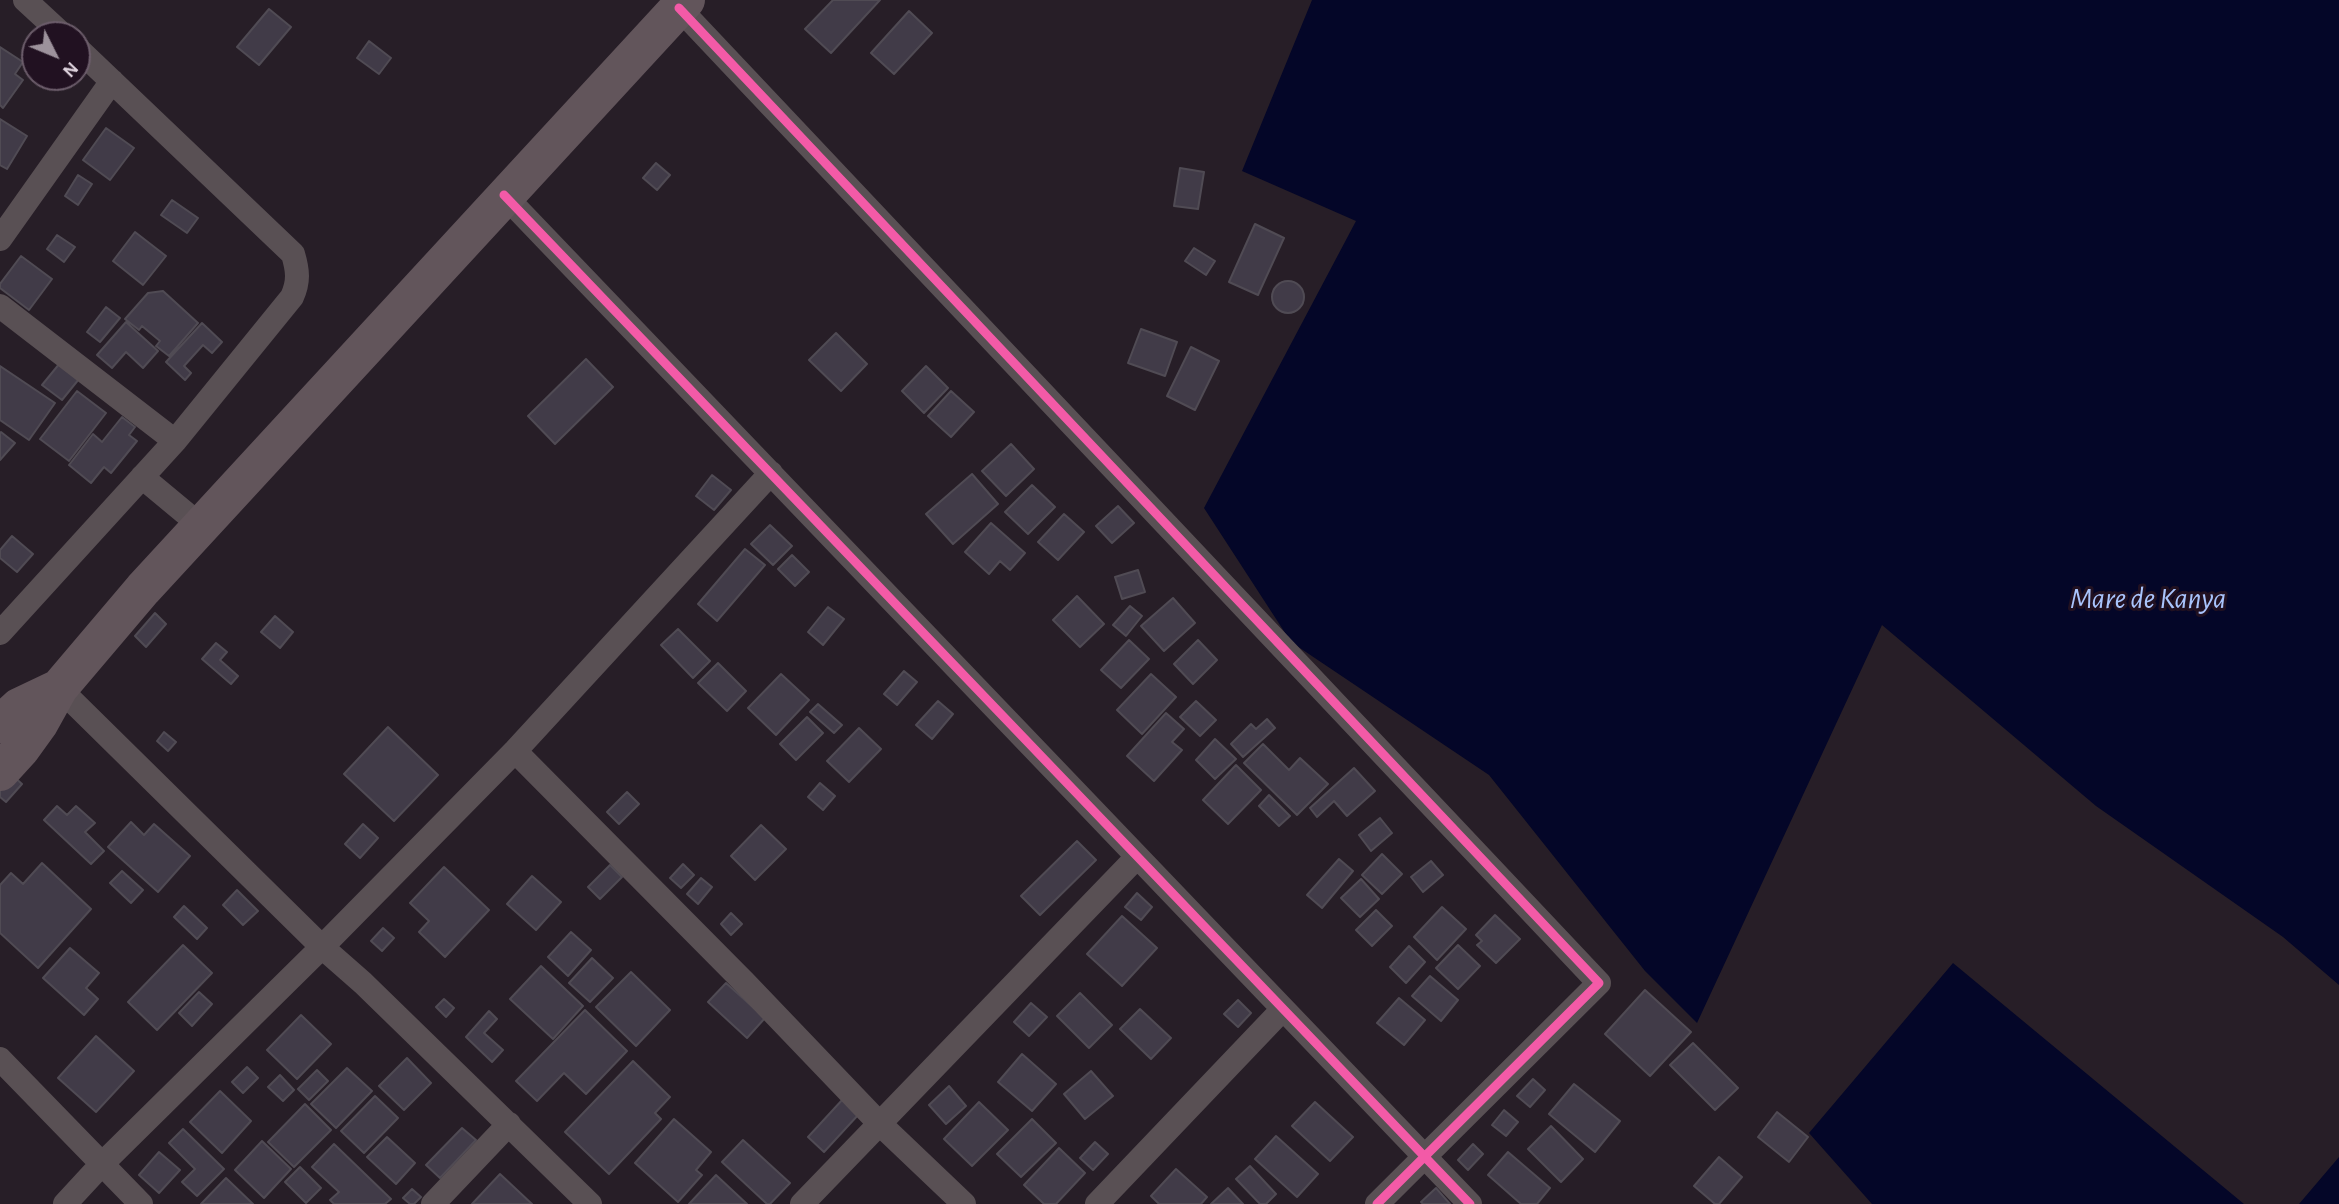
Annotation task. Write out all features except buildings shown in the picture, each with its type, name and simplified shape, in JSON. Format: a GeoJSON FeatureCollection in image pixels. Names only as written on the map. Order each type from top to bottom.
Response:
{"type":"FeatureCollection","features":[{"type":"Feature","properties":{"kind":"highway"},"geometry":{"type":"LineString","coordinates":[[0,772],[33,733],[59,688],[143,589],[683,4]]}},
{"type":"Feature","properties":{"kind":"highway"},"geometry":{"type":"LineString","coordinates":[[0,724],[19,707],[59,688]]}},
{"type":"Feature","properties":{"kind":"street"},"geometry":{"type":"LineString","coordinates":[[25,0],[48,21]]}},
{"type":"Feature","properties":{"kind":"street"},"geometry":{"type":"LineString","coordinates":[[683,4],[1599,983],[1377,1204]]}},
{"type":"Feature","properties":{"kind":"street"},"geometry":{"type":"LineString","coordinates":[[0,633],[175,441],[292,297],[297,286],[297,266],[293,254],[91,61]]}},
{"type":"Feature","properties":{"kind":"street"},"geometry":{"type":"LineString","coordinates":[[0,239],[112,81]]}},
{"type":"Feature","properties":{"kind":"street"},"geometry":{"type":"LineString","coordinates":[[504,195],[1470,1204]]}},
{"type":"Feature","properties":{"kind":"street"},"geometry":{"type":"LineString","coordinates":[[0,306],[175,441]]}},
{"type":"Feature","properties":{"kind":"street"},"geometry":{"type":"LineString","coordinates":[[65,1204],[515,751],[771,473]]}},
{"type":"Feature","properties":{"kind":"street"},"geometry":{"type":"LineString","coordinates":[[142,477],[201,526]]}},
{"type":"Feature","properties":{"kind":"street"},"geometry":{"type":"LineString","coordinates":[[59,688],[590,1204]]}},
{"type":"Feature","properties":{"kind":"street"},"geometry":{"type":"LineString","coordinates":[[515,751],[745,983],[880,1124],[964,1204]]}},
{"type":"Feature","properties":{"kind":"street"},"geometry":{"type":"LineString","coordinates":[[802,1204],[1137,857]]}},
{"type":"Feature","properties":{"kind":"street"},"geometry":{"type":"LineString","coordinates":[[1097,1204],[1283,1009]]}},
{"type":"Feature","properties":{"kind":"street"},"geometry":{"type":"LineString","coordinates":[[0,1059],[141,1204]]}},
{"type":"Feature","properties":{"kind":"street"},"geometry":{"type":"LineString","coordinates":[[433,1204],[509,1124]]}},
{"type":"Feature","properties":{"kind":"water","name":"Mare de Kanya"},"geometry":{"type":"Polygon","coordinates":[[[1312,0],[2339,0],[2339,985],[2283,937],[2096,806],[1882,625],[1697,1023],[1645,971],[1489,775],[1291,642],[1204,508],[1356,221],[1242,171],[1312,0]]]}},
{"type":"Feature","properties":{"kind":"water"},"geometry":{"type":"Polygon","coordinates":[[[1953,963],[2244,1204],[1872,1204],[1809,1133],[1953,963]]]}},
{"type":"Feature","properties":{"kind":"water"},"geometry":{"type":"Polygon","coordinates":[[[2339,1157],[2339,1204],[2299,1204],[2339,1157]]]}},
{"type":"Feature","properties":{"kind":"cycle path"},"geometry":{"type":"LineString","coordinates":[[679,8],[1599,983],[1377,1204]]}},
{"type":"Feature","properties":{"kind":"cycle path"},"geometry":{"type":"LineString","coordinates":[[504,195],[1470,1204]]}}]}
